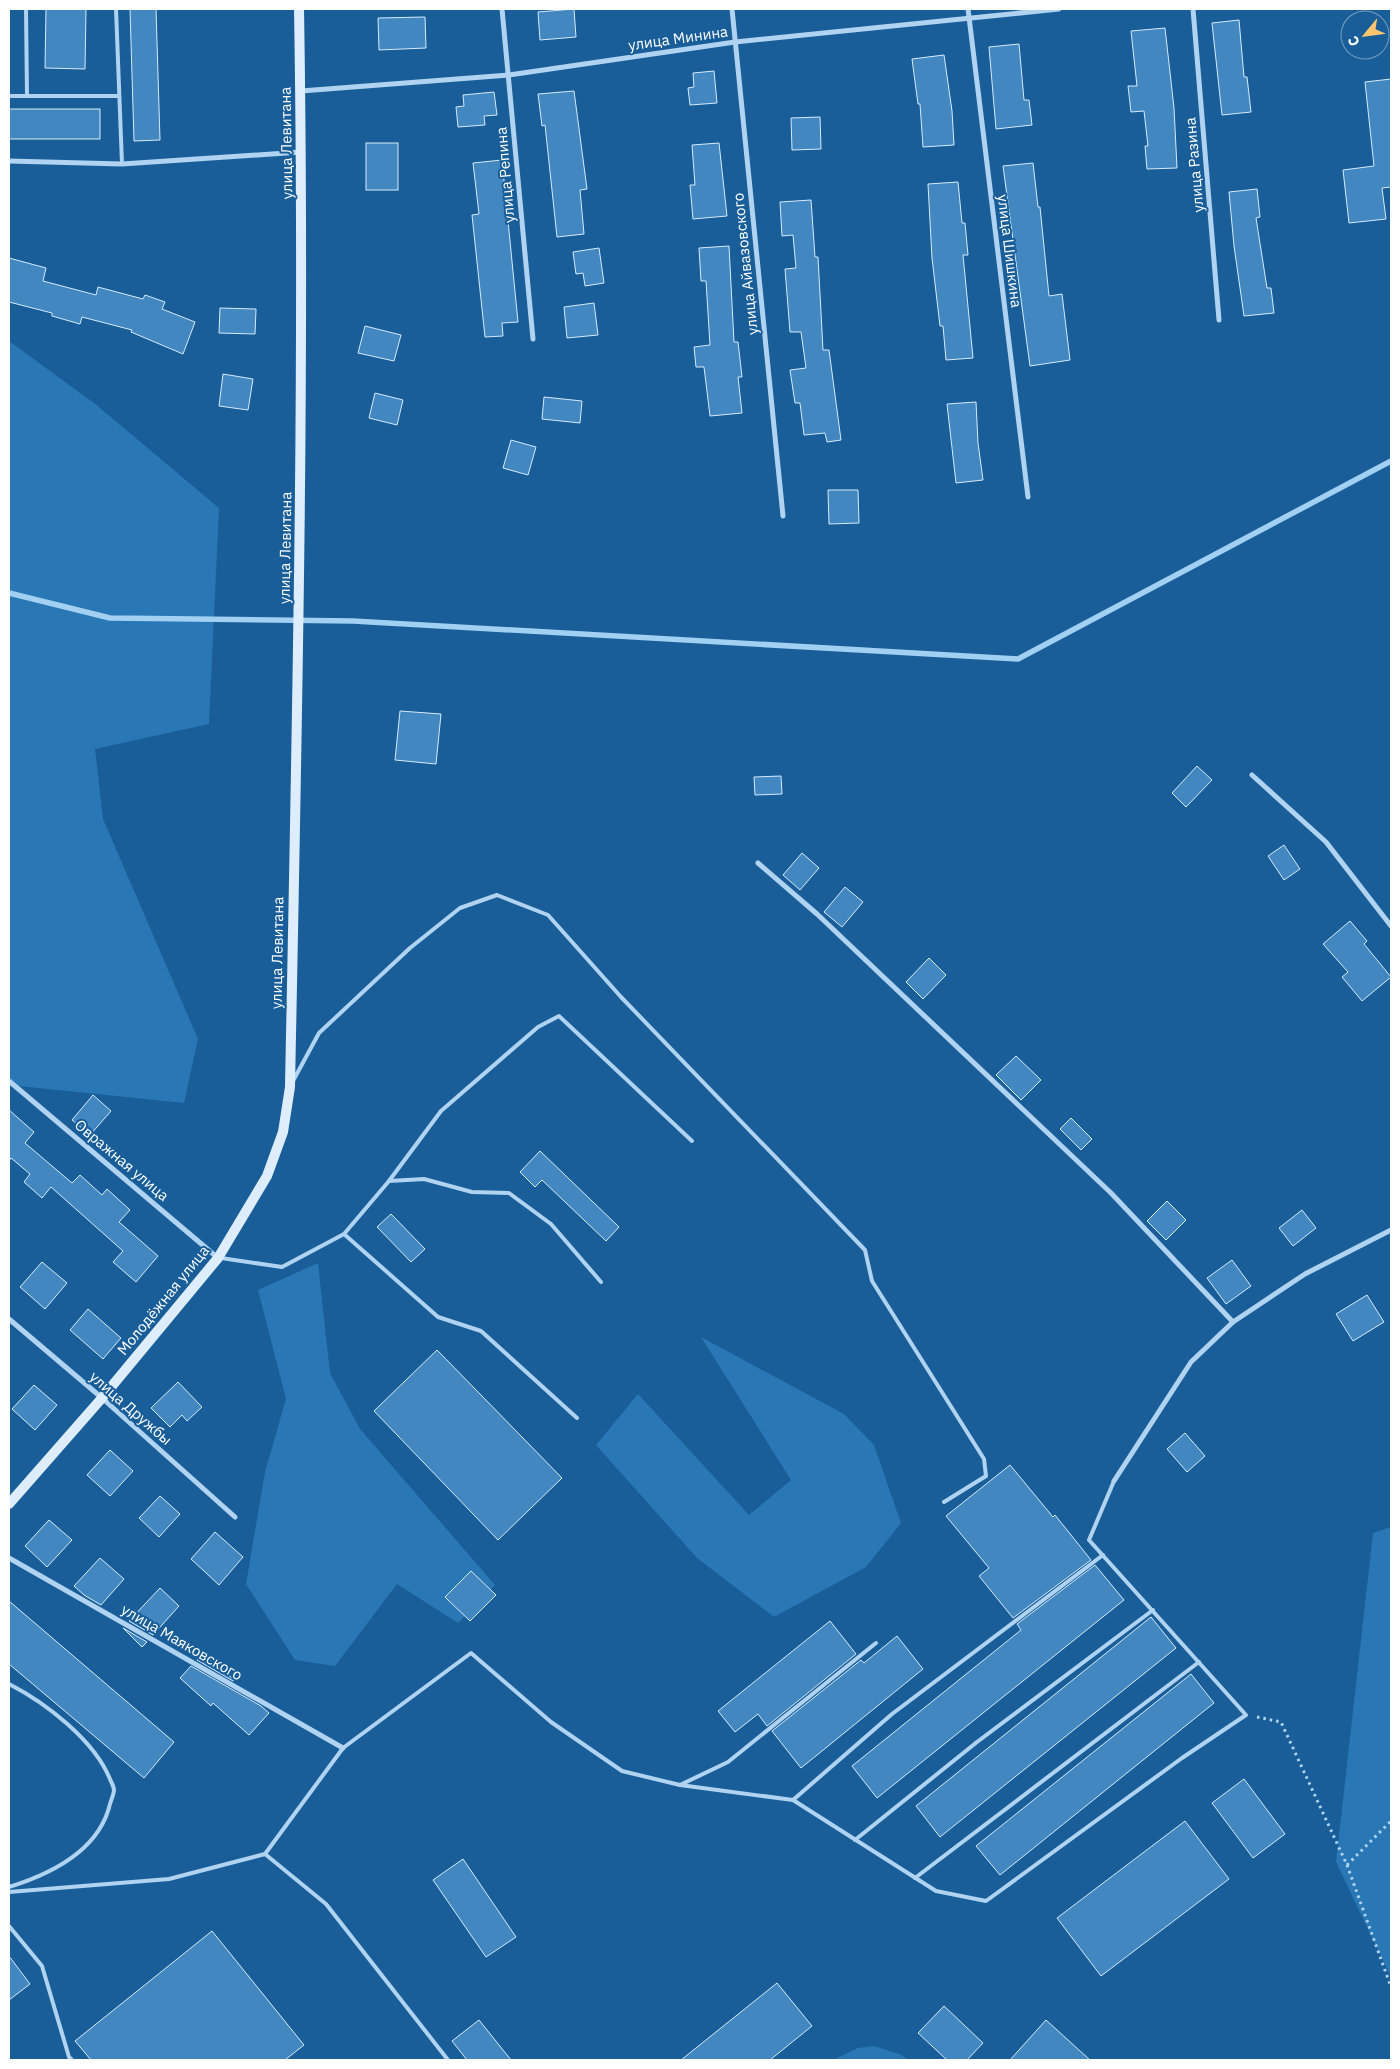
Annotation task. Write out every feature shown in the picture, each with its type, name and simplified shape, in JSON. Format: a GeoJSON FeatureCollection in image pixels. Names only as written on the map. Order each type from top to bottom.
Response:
{"type":"FeatureCollection","features":[{"type":"Feature","properties":{"kind":"main road","name":"улица Левитана"},"geometry":{"type":"LineString","coordinates":[[290,1087],[300,540],[302,152],[299,9]]}},
{"type":"Feature","properties":{"kind":"main road","name":"Молодёжная улица"},"geometry":{"type":"LineString","coordinates":[[9,1504],[102,1398],[218,1258],[267,1176],[282,1132],[290,1087]]}},
{"type":"Feature","properties":{"kind":"street","name":"улица Репина"},"geometry":{"type":"LineString","coordinates":[[502,9],[533,339]]}},
{"type":"Feature","properties":{"kind":"street","name":"улица Айвазовского"},"geometry":{"type":"LineString","coordinates":[[732,9],[783,516]]}},
{"type":"Feature","properties":{"kind":"street","name":"улица Шишкина"},"geometry":{"type":"LineString","coordinates":[[968,9],[1028,497]]}},
{"type":"Feature","properties":{"kind":"street","name":"улица Минина"},"geometry":{"type":"LineString","coordinates":[[301,90],[509,75],[735,42],[1059,9]]}},
{"type":"Feature","properties":{"kind":"street","name":"улица Разина"},"geometry":{"type":"LineString","coordinates":[[1192,9],[1220,320]]}},
{"type":"Feature","properties":{"kind":"street"},"geometry":{"type":"LineString","coordinates":[[9,161],[122,164],[302,152]]}},
{"type":"Feature","properties":{"kind":"street"},"geometry":{"type":"LineString","coordinates":[[1252,775],[1326,842],[1391,926]]}},
{"type":"Feature","properties":{"kind":"street"},"geometry":{"type":"LineString","coordinates":[[758,864],[825,921],[1111,1193],[1233,1322]]}},
{"type":"Feature","properties":{"kind":"street","name":"Овражная улица"},"geometry":{"type":"LineString","coordinates":[[9,1082],[218,1258]]}},
{"type":"Feature","properties":{"kind":"street"},"geometry":{"type":"LineString","coordinates":[[1114,1481],[1191,1362],[1233,1322],[1305,1274],[1391,1230]]}},
{"type":"Feature","properties":{"kind":"street","name":"улица Дружбы"},"geometry":{"type":"LineString","coordinates":[[9,1319],[102,1398],[235,1517]]}},
{"type":"Feature","properties":{"kind":"street","name":"улица Маяковского"},"geometry":{"type":"LineString","coordinates":[[9,1558],[343,1748]]}},
{"type":"Feature","properties":{"kind":"lane"},"geometry":{"type":"LineString","coordinates":[[26,9],[27,96]]}},
{"type":"Feature","properties":{"kind":"lane"},"geometry":{"type":"LineString","coordinates":[[116,9],[122,164]]}},
{"type":"Feature","properties":{"kind":"lane"},"geometry":{"type":"LineString","coordinates":[[9,96],[119,96]]}},
{"type":"Feature","properties":{"kind":"lane"},"geometry":{"type":"LineString","coordinates":[[290,1087],[319,1033],[410,948],[460,908],[497,895],[548,915],[621,997],[865,1250],[872,1281],[984,1459],[986,1476],[944,1502]]}},
{"type":"Feature","properties":{"kind":"lane"},"geometry":{"type":"LineString","coordinates":[[218,1258],[282,1267],[344,1234],[389,1181],[441,1111],[538,1027],[559,1016],[692,1140]]}},
{"type":"Feature","properties":{"kind":"lane"},"geometry":{"type":"LineString","coordinates":[[389,1181],[424,1180],[472,1192],[509,1193],[551,1224],[601,1282]]}},
{"type":"Feature","properties":{"kind":"lane"},"geometry":{"type":"LineString","coordinates":[[344,1234],[438,1317],[481,1331],[577,1418]]}},
{"type":"Feature","properties":{"kind":"lane"},"geometry":{"type":"LineString","coordinates":[[9,1892],[169,1878],[266,1854],[343,1748],[471,1653],[551,1722],[622,1771],[680,1785],[793,1800],[936,1891],[986,1901],[1182,1758],[1246,1715],[1089,1540],[1114,1481]]}},
{"type":"Feature","properties":{"kind":"lane"},"geometry":{"type":"LineString","coordinates":[[793,1800],[892,1714],[1103,1555]]}},
{"type":"Feature","properties":{"kind":"lane"},"geometry":{"type":"LineString","coordinates":[[855,1840],[977,1742],[1153,1610]]}},
{"type":"Feature","properties":{"kind":"lane"},"geometry":{"type":"LineString","coordinates":[[680,1785],[728,1762],[876,1643]]}},
{"type":"Feature","properties":{"kind":"lane"},"geometry":{"type":"LineString","coordinates":[[915,1878],[1199,1662]]}},
{"type":"Feature","properties":{"kind":"lane"},"geometry":{"type":"LineString","coordinates":[[9,1684],[52,1713],[86,1742],[100,1759],[114,1789],[108,1815],[91,1843],[71,1859],[27,1882],[9,1887]]}},
{"type":"Feature","properties":{"kind":"lane"},"geometry":{"type":"LineString","coordinates":[[266,1854],[326,1904],[448,2060]]}},
{"type":"Feature","properties":{"kind":"lane"},"geometry":{"type":"LineString","coordinates":[[9,1926],[42,1966],[69,2057],[72,2060]]}},
{"type":"Feature","properties":{"kind":"path"},"geometry":{"type":"LineString","coordinates":[[1246,1715],[1280,1722],[1347,1865],[1391,1987]]}},
{"type":"Feature","properties":{"kind":"path"},"geometry":{"type":"LineString","coordinates":[[1347,1865],[1391,1821]]}},
{"type":"Feature","properties":{"kind":"shaded area"},"geometry":{"type":"Polygon","coordinates":[[[9,341],[94,403],[219,508],[209,724],[95,749],[103,819],[198,1039],[184,1103],[9,1085],[9,341]]]}},
{"type":"Feature","properties":{"kind":"shaded area"},"geometry":{"type":"Polygon","coordinates":[[[318,1263],[330,1373],[360,1429],[495,1585],[458,1623],[397,1584],[335,1666],[295,1660],[246,1584],[265,1472],[286,1399],[258,1290],[318,1263]]]}},
{"type":"Feature","properties":{"kind":"shaded area"},"geometry":{"type":"Polygon","coordinates":[[[701,1337],[844,1414],[874,1445],[901,1523],[866,1567],[774,1617],[697,1558],[596,1445],[638,1394],[749,1515],[791,1480],[701,1337]]]}},
{"type":"Feature","properties":{"kind":"shaded area"},"geometry":{"type":"Polygon","coordinates":[[[1391,1527],[1391,1977],[1336,1862],[1373,1533],[1391,1527]]]}},
{"type":"Feature","properties":{"kind":"shaded area"},"geometry":{"type":"Polygon","coordinates":[[[874,2046],[902,2055],[908,2060],[833,2060],[858,2048],[874,2046]]]}},
{"type":"Feature","properties":{"kind":"building"},"geometry":{"type":"Polygon","coordinates":[[[46,9],[86,9],[85,69],[45,68],[46,9]]]}},
{"type":"Feature","properties":{"kind":"building"},"geometry":{"type":"Polygon","coordinates":[[[130,9],[156,9],[160,140],[134,141],[130,9]]]}},
{"type":"Feature","properties":{"kind":"building"},"geometry":{"type":"Polygon","coordinates":[[[574,9],[576,37],[540,40],[538,12],[574,9]]]}},
{"type":"Feature","properties":{"kind":"building"},"geometry":{"type":"Polygon","coordinates":[[[425,17],[426,48],[379,50],[378,18],[425,17]]]}},
{"type":"Feature","properties":{"kind":"building"},"geometry":{"type":"Polygon","coordinates":[[[1239,20],[1244,77],[1247,77],[1251,112],[1222,115],[1212,23],[1239,20]]]}},
{"type":"Feature","properties":{"kind":"building"},"geometry":{"type":"Polygon","coordinates":[[[1165,28],[1174,108],[1177,168],[1147,169],[1145,146],[1148,146],[1144,111],[1131,112],[1128,86],[1137,86],[1131,31],[1165,28]]]}},
{"type":"Feature","properties":{"kind":"building"},"geometry":{"type":"Polygon","coordinates":[[[1019,44],[1024,100],[1029,100],[1032,125],[996,129],[989,47],[1019,44]]]}},
{"type":"Feature","properties":{"kind":"building"},"geometry":{"type":"Polygon","coordinates":[[[944,55],[952,111],[954,145],[923,147],[920,104],[918,104],[912,59],[944,55]]]}},
{"type":"Feature","properties":{"kind":"building"},"geometry":{"type":"Polygon","coordinates":[[[714,71],[717,103],[690,105],[688,88],[694,87],[693,73],[714,71]]]}},
{"type":"Feature","properties":{"kind":"building"},"geometry":{"type":"Polygon","coordinates":[[[1391,79],[1391,187],[1382,188],[1386,219],[1349,223],[1343,170],[1374,166],[1365,82],[1391,79]]]}},
{"type":"Feature","properties":{"kind":"building"},"geometry":{"type":"Polygon","coordinates":[[[574,91],[587,189],[580,190],[584,234],[557,237],[545,125],[542,126],[538,94],[574,91]]]}},
{"type":"Feature","properties":{"kind":"building"},"geometry":{"type":"Polygon","coordinates":[[[494,92],[497,115],[484,116],[485,125],[458,127],[456,107],[464,106],[463,95],[494,92]]]}},
{"type":"Feature","properties":{"kind":"building"},"geometry":{"type":"Polygon","coordinates":[[[9,109],[100,109],[100,139],[9,139],[9,109]]]}},
{"type":"Feature","properties":{"kind":"building"},"geometry":{"type":"Polygon","coordinates":[[[820,117],[821,149],[792,150],[791,118],[820,117]]]}},
{"type":"Feature","properties":{"kind":"building"},"geometry":{"type":"Polygon","coordinates":[[[366,143],[398,143],[398,190],[366,190],[366,143]]]}},
{"type":"Feature","properties":{"kind":"building"},"geometry":{"type":"Polygon","coordinates":[[[719,143],[727,216],[693,219],[690,185],[695,185],[692,145],[719,143]]]}},
{"type":"Feature","properties":{"kind":"building"},"geometry":{"type":"Polygon","coordinates":[[[502,160],[518,322],[502,323],[503,336],[485,337],[472,215],[479,214],[473,163],[502,160]]]}},
{"type":"Feature","properties":{"kind":"building"},"geometry":{"type":"Polygon","coordinates":[[[1033,163],[1038,207],[1040,207],[1049,296],[1062,294],[1070,360],[1030,366],[1003,166],[1033,163]]]}},
{"type":"Feature","properties":{"kind":"building"},"geometry":{"type":"Polygon","coordinates":[[[958,182],[962,223],[965,223],[968,255],[963,255],[973,358],[946,360],[943,326],[940,326],[932,258],[928,184],[958,182]]]}},
{"type":"Feature","properties":{"kind":"building"},"geometry":{"type":"Polygon","coordinates":[[[1257,189],[1260,217],[1256,218],[1267,288],[1271,288],[1274,313],[1244,316],[1234,246],[1229,192],[1257,189]]]}},
{"type":"Feature","properties":{"kind":"building"},"geometry":{"type":"Polygon","coordinates":[[[811,200],[815,257],[818,257],[823,350],[829,350],[841,440],[827,442],[825,433],[804,435],[800,403],[795,403],[790,370],[806,368],[801,332],[790,332],[785,269],[796,268],[793,235],[782,236],[780,202],[811,200]]]}},
{"type":"Feature","properties":{"kind":"building"},"geometry":{"type":"Polygon","coordinates":[[[729,246],[734,342],[738,342],[742,377],[738,377],[742,413],[710,416],[704,367],[696,367],[694,347],[710,345],[706,281],[701,281],[699,248],[729,246]]]}},
{"type":"Feature","properties":{"kind":"building"},"geometry":{"type":"Polygon","coordinates":[[[599,248],[604,283],[585,286],[583,273],[576,274],[573,252],[599,248]]]}},
{"type":"Feature","properties":{"kind":"building"},"geometry":{"type":"Polygon","coordinates":[[[9,258],[46,268],[43,281],[96,295],[98,287],[143,299],[145,295],[165,302],[162,309],[195,322],[183,354],[131,332],[132,330],[82,317],[80,324],[52,316],[52,313],[9,302],[9,258]]]}},
{"type":"Feature","properties":{"kind":"building"},"geometry":{"type":"Polygon","coordinates":[[[594,303],[598,335],[567,338],[564,307],[594,303]]]}},
{"type":"Feature","properties":{"kind":"building"},"geometry":{"type":"Polygon","coordinates":[[[220,308],[256,309],[255,334],[219,333],[220,308]]]}},
{"type":"Feature","properties":{"kind":"building"},"geometry":{"type":"Polygon","coordinates":[[[365,326],[401,335],[394,361],[358,353],[365,326]]]}},
{"type":"Feature","properties":{"kind":"building"},"geometry":{"type":"Polygon","coordinates":[[[223,374],[253,379],[248,410],[219,406],[223,374]]]}},
{"type":"Feature","properties":{"kind":"building"},"geometry":{"type":"Polygon","coordinates":[[[375,393],[403,400],[397,425],[369,418],[375,393]]]}},
{"type":"Feature","properties":{"kind":"building"},"geometry":{"type":"Polygon","coordinates":[[[544,397],[582,401],[580,423],[542,419],[544,397]]]}},
{"type":"Feature","properties":{"kind":"building"},"geometry":{"type":"Polygon","coordinates":[[[976,402],[978,443],[983,480],[956,483],[947,404],[976,402]]]}},
{"type":"Feature","properties":{"kind":"building"},"geometry":{"type":"Polygon","coordinates":[[[511,440],[536,447],[528,475],[503,468],[511,440]]]}},
{"type":"Feature","properties":{"kind":"building"},"geometry":{"type":"Polygon","coordinates":[[[828,490],[858,490],[859,523],[829,524],[828,490]]]}},
{"type":"Feature","properties":{"kind":"building"},"geometry":{"type":"Polygon","coordinates":[[[400,711],[441,714],[436,764],[395,760],[400,711]]]}},
{"type":"Feature","properties":{"kind":"building"},"geometry":{"type":"Polygon","coordinates":[[[1197,766],[1212,780],[1186,807],[1172,793],[1197,766]]]}},
{"type":"Feature","properties":{"kind":"building"},"geometry":{"type":"Polygon","coordinates":[[[781,776],[782,794],[755,795],[754,777],[781,776]]]}},
{"type":"Feature","properties":{"kind":"building"},"geometry":{"type":"Polygon","coordinates":[[[1284,845],[1300,869],[1284,880],[1268,856],[1284,845]]]}},
{"type":"Feature","properties":{"kind":"building"},"geometry":{"type":"Polygon","coordinates":[[[802,853],[819,868],[800,890],[783,875],[802,853]]]}},
{"type":"Feature","properties":{"kind":"building"},"geometry":{"type":"Polygon","coordinates":[[[845,887],[863,902],[842,927],[824,912],[845,887]]]}},
{"type":"Feature","properties":{"kind":"building"},"geometry":{"type":"Polygon","coordinates":[[[1350,921],[1367,941],[1364,944],[1391,977],[1362,1001],[1342,977],[1348,972],[1323,944],[1350,921]]]}},
{"type":"Feature","properties":{"kind":"building"},"geometry":{"type":"Polygon","coordinates":[[[929,958],[946,975],[923,999],[906,982],[929,958]]]}},
{"type":"Feature","properties":{"kind":"building"},"geometry":{"type":"Polygon","coordinates":[[[1016,1056],[1041,1080],[1021,1100],[996,1075],[1016,1056]]]}},
{"type":"Feature","properties":{"kind":"building"},"geometry":{"type":"Polygon","coordinates":[[[93,1095],[111,1111],[90,1135],[72,1120],[93,1095]]]}},
{"type":"Feature","properties":{"kind":"building"},"geometry":{"type":"Polygon","coordinates":[[[9,1110],[34,1132],[25,1143],[72,1183],[80,1175],[102,1195],[107,1189],[130,1210],[119,1222],[158,1256],[136,1282],[113,1262],[123,1251],[51,1187],[42,1198],[24,1182],[30,1174],[11,1158],[9,1161],[9,1110]]]}},
{"type":"Feature","properties":{"kind":"building"},"geometry":{"type":"Polygon","coordinates":[[[1071,1118],[1092,1139],[1081,1150],[1060,1129],[1071,1118]]]}},
{"type":"Feature","properties":{"kind":"building"},"geometry":{"type":"Polygon","coordinates":[[[540,1151],[619,1227],[606,1241],[542,1180],[535,1187],[520,1172],[540,1151]]]}},
{"type":"Feature","properties":{"kind":"building"},"geometry":{"type":"Polygon","coordinates":[[[1167,1201],[1186,1220],[1166,1240],[1147,1221],[1167,1201]]]}},
{"type":"Feature","properties":{"kind":"building"},"geometry":{"type":"Polygon","coordinates":[[[1302,1210],[1316,1228],[1293,1246],[1279,1228],[1302,1210]]]}},
{"type":"Feature","properties":{"kind":"building"},"geometry":{"type":"Polygon","coordinates":[[[391,1214],[425,1249],[411,1262],[377,1227],[391,1214]]]}},
{"type":"Feature","properties":{"kind":"building"},"geometry":{"type":"Polygon","coordinates":[[[1232,1260],[1251,1286],[1226,1304],[1207,1278],[1232,1260]]]}},
{"type":"Feature","properties":{"kind":"building"},"geometry":{"type":"Polygon","coordinates":[[[42,1262],[67,1283],[45,1309],[20,1287],[42,1262]]]}},
{"type":"Feature","properties":{"kind":"building"},"geometry":{"type":"Polygon","coordinates":[[[1367,1295],[1384,1322],[1353,1341],[1336,1314],[1367,1295]]]}},
{"type":"Feature","properties":{"kind":"building"},"geometry":{"type":"Polygon","coordinates":[[[88,1309],[121,1338],[103,1359],[70,1330],[88,1309]]]}},
{"type":"Feature","properties":{"kind":"building"},"geometry":{"type":"Polygon","coordinates":[[[437,1350],[562,1478],[498,1540],[374,1411],[437,1350]]]}},
{"type":"Feature","properties":{"kind":"building"},"geometry":{"type":"Polygon","coordinates":[[[178,1382],[202,1407],[187,1421],[182,1415],[170,1427],[151,1408],[178,1382]]]}},
{"type":"Feature","properties":{"kind":"building"},"geometry":{"type":"Polygon","coordinates":[[[34,1385],[57,1405],[35,1430],[12,1409],[34,1385]]]}},
{"type":"Feature","properties":{"kind":"building"},"geometry":{"type":"Polygon","coordinates":[[[1185,1433],[1205,1456],[1187,1472],[1167,1449],[1185,1433]]]}},
{"type":"Feature","properties":{"kind":"building"},"geometry":{"type":"Polygon","coordinates":[[[110,1450],[133,1471],[110,1496],[87,1475],[110,1450]]]}},
{"type":"Feature","properties":{"kind":"building"},"geometry":{"type":"Polygon","coordinates":[[[1010,1465],[1053,1517],[1055,1515],[1091,1560],[1013,1618],[979,1576],[989,1568],[946,1516],[1010,1465]]]}},
{"type":"Feature","properties":{"kind":"building"},"geometry":{"type":"Polygon","coordinates":[[[160,1496],[180,1514],[159,1537],[139,1518],[160,1496]]]}},
{"type":"Feature","properties":{"kind":"building"},"geometry":{"type":"Polygon","coordinates":[[[49,1520],[72,1540],[47,1567],[25,1546],[49,1520]]]}},
{"type":"Feature","properties":{"kind":"building"},"geometry":{"type":"Polygon","coordinates":[[[215,1532],[243,1557],[219,1585],[191,1559],[215,1532]]]}},
{"type":"Feature","properties":{"kind":"building"},"geometry":{"type":"Polygon","coordinates":[[[100,1558],[124,1579],[101,1605],[84,1595],[74,1586],[100,1558]]]}},
{"type":"Feature","properties":{"kind":"building"},"geometry":{"type":"Polygon","coordinates":[[[1095,1565],[1124,1600],[877,1798],[852,1766],[1021,1630],[1017,1624],[1095,1565]]]}},
{"type":"Feature","properties":{"kind":"building"},"geometry":{"type":"Polygon","coordinates":[[[471,1571],[496,1595],[470,1621],[445,1597],[471,1571]]]}},
{"type":"Feature","properties":{"kind":"building"},"geometry":{"type":"Polygon","coordinates":[[[160,1588],[179,1606],[153,1635],[129,1621],[160,1588]]]}},
{"type":"Feature","properties":{"kind":"building"},"geometry":{"type":"Polygon","coordinates":[[[9,1601],[174,1742],[144,1778],[9,1664],[9,1601]]]}},
{"type":"Feature","properties":{"kind":"building"},"geometry":{"type":"Polygon","coordinates":[[[1151,1617],[1176,1648],[940,1837],[916,1806],[1151,1617]]]}},
{"type":"Feature","properties":{"kind":"building"},"geometry":{"type":"Polygon","coordinates":[[[830,1621],[856,1654],[767,1726],[758,1714],[735,1732],[718,1711],[830,1621]]]}},
{"type":"Feature","properties":{"kind":"building"},"geometry":{"type":"Polygon","coordinates":[[[123,1628],[147,1642],[142,1647],[123,1628]]]}},
{"type":"Feature","properties":{"kind":"building"},"geometry":{"type":"Polygon","coordinates":[[[897,1636],[923,1669],[801,1768],[772,1731],[861,1660],[864,1663],[897,1636]]]}},
{"type":"Feature","properties":{"kind":"building"},"geometry":{"type":"Polygon","coordinates":[[[204,1652],[234,1680],[197,1660],[204,1652]]]}},
{"type":"Feature","properties":{"kind":"building"},"geometry":{"type":"Polygon","coordinates":[[[191,1666],[261,1706],[269,1713],[249,1735],[213,1703],[211,1706],[180,1678],[191,1666]]]}},
{"type":"Feature","properties":{"kind":"building"},"geometry":{"type":"Polygon","coordinates":[[[1191,1674],[1214,1703],[1000,1875],[976,1846],[1191,1674]]]}},
{"type":"Feature","properties":{"kind":"building"},"geometry":{"type":"Polygon","coordinates":[[[1244,1779],[1285,1834],[1253,1858],[1212,1803],[1244,1779]]]}},
{"type":"Feature","properties":{"kind":"building"},"geometry":{"type":"Polygon","coordinates":[[[1185,1821],[1229,1879],[1101,1976],[1057,1918],[1185,1821]]]}},
{"type":"Feature","properties":{"kind":"building"},"geometry":{"type":"Polygon","coordinates":[[[463,1859],[516,1937],[486,1957],[433,1880],[463,1859]]]}},
{"type":"Feature","properties":{"kind":"building"},"geometry":{"type":"Polygon","coordinates":[[[212,1931],[304,2045],[285,2060],[91,2060],[75,2041],[212,1931]]]}},
{"type":"Feature","properties":{"kind":"building"},"geometry":{"type":"Polygon","coordinates":[[[9,1956],[30,1984],[9,2000],[9,1956]]]}},
{"type":"Feature","properties":{"kind":"building"},"geometry":{"type":"Polygon","coordinates":[[[777,1983],[812,2026],[770,2060],[681,2060],[777,1983]]]}},
{"type":"Feature","properties":{"kind":"building"},"geometry":{"type":"Polygon","coordinates":[[[944,2006],[983,2043],[967,2060],[947,2060],[918,2033],[944,2006]]]}},
{"type":"Feature","properties":{"kind":"building"},"geometry":{"type":"Polygon","coordinates":[[[479,2020],[511,2060],[467,2060],[452,2041],[479,2020]]]}},
{"type":"Feature","properties":{"kind":"building"},"geometry":{"type":"Polygon","coordinates":[[[1046,2020],[1090,2060],[1010,2060],[1046,2020]]]}},
{"type":"Feature","properties":{"kind":"waterway"},"geometry":{"type":"LineString","coordinates":[[9,593],[110,618],[353,621],[1018,659],[1391,461]]}}]}
